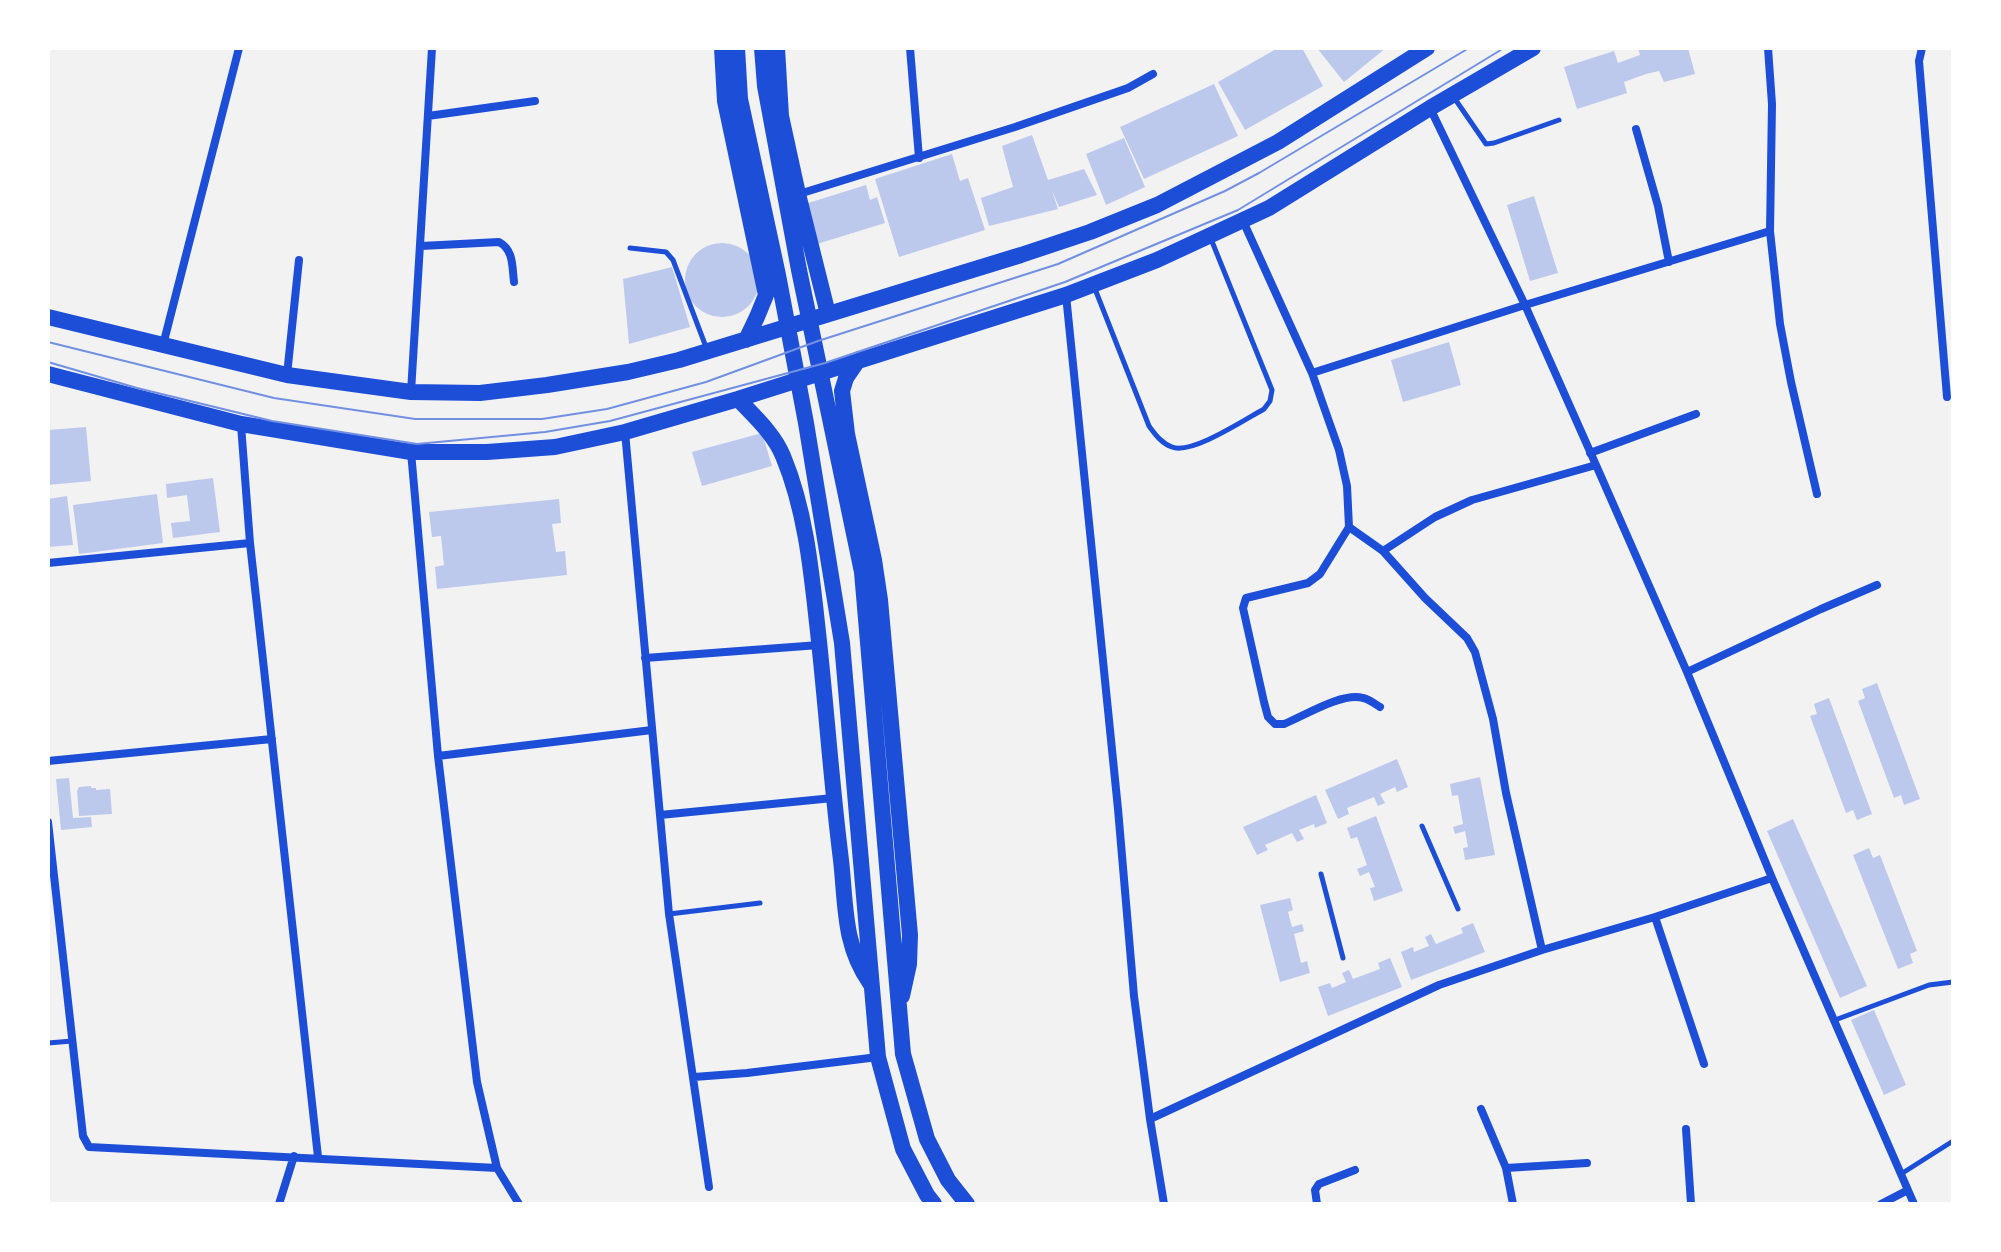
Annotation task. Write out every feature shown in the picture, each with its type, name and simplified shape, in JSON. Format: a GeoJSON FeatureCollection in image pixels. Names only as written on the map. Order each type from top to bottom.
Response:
{"type":"FeatureCollection","features":[{"type":"Feature","properties":{"kind":"main road"},"geometry":{"type":"LineString","coordinates":[[722,48],[725,101],[766,295],[746,340]]}},
{"type":"Feature","properties":{"kind":"main road"},"geometry":{"type":"LineString","coordinates":[[737,48],[740,99],[806,423],[842,643],[878,1057],[903,1149],[934,1204]]}},
{"type":"Feature","properties":{"kind":"main road"},"geometry":{"type":"LineString","coordinates":[[762,48],[765,86],[799,270],[862,572],[903,1054],[927,1139],[948,1180],[967,1204]]}},
{"type":"Feature","properties":{"kind":"main road"},"geometry":{"type":"LineString","coordinates":[[777,48],[781,116],[828,314]]}},
{"type":"Feature","properties":{"kind":"main road"},"geometry":{"type":"LineString","coordinates":[[48,317],[287,375],[411,392],[480,393],[628,372],[746,340],[1076,237],[1157,205],[1285,138],[1427,48]]}},
{"type":"Feature","properties":{"kind":"main road"},"geometry":{"type":"LineString","coordinates":[[48,374],[241,424],[411,452],[487,452],[555,447],[625,432],[1066,295],[1157,260],[1269,208],[1533,48]]}},
{"type":"Feature","properties":{"kind":"main road"},"geometry":{"type":"LineString","coordinates":[[859,359],[846,378],[842,391],[847,434],[880,600],[910,935],[905,990],[898,1005]]}},
{"type":"Feature","properties":{"kind":"main road"},"geometry":{"type":"LineString","coordinates":[[738,399],[767,429],[783,455],[798,503],[810,557],[846,922],[860,969],[871,984]]}},
{"type":"Feature","properties":{"kind":"street"},"geometry":{"type":"LineString","coordinates":[[163,345],[239,48]]}},
{"type":"Feature","properties":{"kind":"street"},"geometry":{"type":"LineString","coordinates":[[411,392],[432,48]]}},
{"type":"Feature","properties":{"kind":"street"},"geometry":{"type":"LineString","coordinates":[[910,48],[919,158]]}},
{"type":"Feature","properties":{"kind":"street"},"geometry":{"type":"LineString","coordinates":[[1768,48],[1772,104],[1770,231],[1780,324],[1817,494]]}},
{"type":"Feature","properties":{"kind":"street"},"geometry":{"type":"LineString","coordinates":[[1922,48],[1919,61],[1947,397]]}},
{"type":"Feature","properties":{"kind":"street"},"geometry":{"type":"LineString","coordinates":[[798,194],[1015,127],[1128,88],[1153,74]]}},
{"type":"Feature","properties":{"kind":"street"},"geometry":{"type":"LineString","coordinates":[[428,116],[535,101]]}},
{"type":"Feature","properties":{"kind":"street"},"geometry":{"type":"LineString","coordinates":[[1430,108],[1525,305],[1596,465],[1914,1204]]}},
{"type":"Feature","properties":{"kind":"street"},"geometry":{"type":"LineString","coordinates":[[1636,129],[1658,206],[1669,262]]}},
{"type":"Feature","properties":{"kind":"street"},"geometry":{"type":"LineString","coordinates":[[1243,221],[1312,373],[1339,450],[1347,486],[1349,527],[1320,574],[1308,583],[1246,598],[1243,608],[1268,717],[1275,724],[1284,724],[1354,696],[1365,698],[1380,707]]}},
{"type":"Feature","properties":{"kind":"street"},"geometry":{"type":"LineString","coordinates":[[1312,373],[1770,231]]}},
{"type":"Feature","properties":{"kind":"street"},"geometry":{"type":"LineString","coordinates":[[421,246],[499,242],[510,253],[514,282]]}},
{"type":"Feature","properties":{"kind":"street"},"geometry":{"type":"LineString","coordinates":[[287,375],[299,260]]}},
{"type":"Feature","properties":{"kind":"street"},"geometry":{"type":"LineString","coordinates":[[1066,295],[1134,996],[1164,1204]]}},
{"type":"Feature","properties":{"kind":"street"},"geometry":{"type":"LineString","coordinates":[[1590,453],[1696,414]]}},
{"type":"Feature","properties":{"kind":"street"},"geometry":{"type":"LineString","coordinates":[[241,424],[250,543],[318,1157]]}},
{"type":"Feature","properties":{"kind":"street"},"geometry":{"type":"LineString","coordinates":[[625,432],[669,914],[709,1187]]}},
{"type":"Feature","properties":{"kind":"street"},"geometry":{"type":"LineString","coordinates":[[411,452],[438,756],[477,1082],[497,1168],[519,1204]]}},
{"type":"Feature","properties":{"kind":"street"},"geometry":{"type":"LineString","coordinates":[[1383,551],[1435,517],[1472,500],[1596,465]]}},
{"type":"Feature","properties":{"kind":"street"},"geometry":{"type":"LineString","coordinates":[[1349,527],[1383,551],[1425,598],[1467,638],[1475,652],[1493,719],[1506,793],[1542,950]]}},
{"type":"Feature","properties":{"kind":"street"},"geometry":{"type":"LineString","coordinates":[[48,563],[250,543]]}},
{"type":"Feature","properties":{"kind":"street"},"geometry":{"type":"LineString","coordinates":[[1687,672],[1877,585]]}},
{"type":"Feature","properties":{"kind":"street"},"geometry":{"type":"LineString","coordinates":[[645,658],[820,645]]}},
{"type":"Feature","properties":{"kind":"street"},"geometry":{"type":"LineString","coordinates":[[438,756],[652,730]]}},
{"type":"Feature","properties":{"kind":"street"},"geometry":{"type":"LineString","coordinates":[[48,761],[272,739]]}},
{"type":"Feature","properties":{"kind":"street"},"geometry":{"type":"LineString","coordinates":[[660,815],[833,798]]}},
{"type":"Feature","properties":{"kind":"street"},"geometry":{"type":"LineString","coordinates":[[48,822],[53,905],[83,1136],[89,1147],[497,1168]]}},
{"type":"Feature","properties":{"kind":"street"},"geometry":{"type":"LineString","coordinates":[[1150,1119],[1439,985],[1772,878]]}},
{"type":"Feature","properties":{"kind":"street"},"geometry":{"type":"LineString","coordinates":[[1655,917],[1704,1064]]}},
{"type":"Feature","properties":{"kind":"street"},"geometry":{"type":"LineString","coordinates":[[694,1077],[878,1057]]}},
{"type":"Feature","properties":{"kind":"street"},"geometry":{"type":"LineString","coordinates":[[1481,1109],[1506,1168],[1513,1204]]}},
{"type":"Feature","properties":{"kind":"street"},"geometry":{"type":"LineString","coordinates":[[1686,1129],[1691,1204]]}},
{"type":"Feature","properties":{"kind":"street"},"geometry":{"type":"LineString","coordinates":[[279,1204],[294,1156]]}},
{"type":"Feature","properties":{"kind":"street"},"geometry":{"type":"LineString","coordinates":[[1506,1168],[1587,1163]]}},
{"type":"Feature","properties":{"kind":"street"},"geometry":{"type":"LineString","coordinates":[[1317,1204],[1315,1190],[1319,1184],[1355,1170]]}},
{"type":"Feature","properties":{"kind":"street"},"geometry":{"type":"LineString","coordinates":[[1881,1204],[1908,1190]]}},
{"type":"Feature","properties":{"kind":"lane"},"geometry":{"type":"LineString","coordinates":[[1452,95],[1486,144],[1559,120]]}},
{"type":"Feature","properties":{"kind":"lane"},"geometry":{"type":"LineString","coordinates":[[1093,284],[1149,426],[1159,439],[1172,448],[1182,450],[1196,446],[1264,409],[1270,401],[1272,390],[1210,236]]}},
{"type":"Feature","properties":{"kind":"lane"},"geometry":{"type":"LineString","coordinates":[[630,248],[666,252],[673,260],[708,351]]}},
{"type":"Feature","properties":{"kind":"lane"},"geometry":{"type":"LineString","coordinates":[[1422,826],[1458,909]]}},
{"type":"Feature","properties":{"kind":"lane"},"geometry":{"type":"LineString","coordinates":[[1321,874],[1343,958]]}},
{"type":"Feature","properties":{"kind":"lane"},"geometry":{"type":"LineString","coordinates":[[669,914],[760,903]]}},
{"type":"Feature","properties":{"kind":"lane"},"geometry":{"type":"LineString","coordinates":[[1834,1020],[1929,985],[1953,982]]}},
{"type":"Feature","properties":{"kind":"lane"},"geometry":{"type":"LineString","coordinates":[[48,1043],[73,1041]]}},
{"type":"Feature","properties":{"kind":"lane"},"geometry":{"type":"LineString","coordinates":[[1901,1174],[1953,1141]]}},
{"type":"Feature","properties":{"kind":"building"},"geometry":{"type":"Polygon","coordinates":[[[1278,48],[1302,48],[1323,86],[1245,130],[1218,82],[1278,48]]]}},
{"type":"Feature","properties":{"kind":"building"},"geometry":{"type":"Polygon","coordinates":[[[1317,48],[1386,48],[1344,82],[1317,48]]]}},
{"type":"Feature","properties":{"kind":"building"},"geometry":{"type":"Polygon","coordinates":[[[1638,48],[1688,48],[1695,74],[1664,82],[1659,71],[1646,74],[1624,82],[1627,93],[1577,109],[1564,67],[1614,51],[1618,63],[1640,55],[1638,48]]]}},
{"type":"Feature","properties":{"kind":"building"},"geometry":{"type":"Polygon","coordinates":[[[1214,84],[1238,136],[1144,179],[1120,127],[1214,84]]]}},
{"type":"Feature","properties":{"kind":"building"},"geometry":{"type":"Polygon","coordinates":[[[1032,135],[1048,180],[1084,169],[1097,195],[1059,207],[1052,191],[1058,209],[989,226],[981,198],[1013,187],[1002,146],[1032,135]]]}},
{"type":"Feature","properties":{"kind":"building"},"geometry":{"type":"Polygon","coordinates":[[[1124,138],[1145,187],[1106,205],[1086,154],[1124,138]]]}},
{"type":"Feature","properties":{"kind":"building"},"geometry":{"type":"Polygon","coordinates":[[[952,154],[960,181],[968,178],[985,230],[899,257],[875,179],[952,154]]]}},
{"type":"Feature","properties":{"kind":"building"},"geometry":{"type":"Polygon","coordinates":[[[866,185],[870,200],[877,197],[885,223],[817,244],[805,204],[866,185]]]}},
{"type":"Feature","properties":{"kind":"building"},"geometry":{"type":"Polygon","coordinates":[[[1534,196],[1558,273],[1530,281],[1507,205],[1534,196]]]}},
{"type":"Feature","properties":{"kind":"building"},"geometry":{"type":"Polygon","coordinates":[[[722,243],[743,249],[753,259],[759,280],[753,301],[743,311],[722,317],[701,311],[691,301],[685,280],[691,259],[701,249],[722,243]]]}},
{"type":"Feature","properties":{"kind":"building"},"geometry":{"type":"Polygon","coordinates":[[[672,267],[690,327],[629,344],[623,279],[672,267]]]}},
{"type":"Feature","properties":{"kind":"building"},"geometry":{"type":"Polygon","coordinates":[[[1449,342],[1461,385],[1403,402],[1391,360],[1449,342]]]}},
{"type":"Feature","properties":{"kind":"building"},"geometry":{"type":"Polygon","coordinates":[[[86,427],[91,481],[48,485],[48,430],[86,427]]]}},
{"type":"Feature","properties":{"kind":"building"},"geometry":{"type":"Polygon","coordinates":[[[762,433],[772,466],[702,486],[692,452],[762,433]]]}},
{"type":"Feature","properties":{"kind":"building"},"geometry":{"type":"Polygon","coordinates":[[[213,478],[220,532],[173,538],[171,523],[190,521],[187,495],[167,498],[166,484],[213,478]]]}},
{"type":"Feature","properties":{"kind":"building"},"geometry":{"type":"Polygon","coordinates":[[[157,494],[163,543],[79,554],[73,505],[157,494]]]}},
{"type":"Feature","properties":{"kind":"building"},"geometry":{"type":"Polygon","coordinates":[[[67,496],[73,545],[48,547],[48,499],[67,496]]]}},
{"type":"Feature","properties":{"kind":"building"},"geometry":{"type":"Polygon","coordinates":[[[559,499],[561,523],[552,524],[556,552],[565,551],[567,575],[437,589],[435,567],[444,565],[441,536],[432,537],[429,512],[559,499]]]}},
{"type":"Feature","properties":{"kind":"building"},"geometry":{"type":"Polygon","coordinates":[[[1877,683],[1920,799],[1904,805],[1901,795],[1894,798],[1858,701],[1865,698],[1862,689],[1877,683]]]}},
{"type":"Feature","properties":{"kind":"building"},"geometry":{"type":"Polygon","coordinates":[[[1829,698],[1872,814],[1857,820],[1853,810],[1846,813],[1810,716],[1817,714],[1814,704],[1829,698]]]}},
{"type":"Feature","properties":{"kind":"building"},"geometry":{"type":"Polygon","coordinates":[[[1397,759],[1408,787],[1397,792],[1395,787],[1380,794],[1385,803],[1378,806],[1374,797],[1347,808],[1349,814],[1338,819],[1325,790],[1397,759]]]}},
{"type":"Feature","properties":{"kind":"building"},"geometry":{"type":"Polygon","coordinates":[[[1480,777],[1495,855],[1465,860],[1463,848],[1468,847],[1465,831],[1455,834],[1453,827],[1463,824],[1458,795],[1452,796],[1450,784],[1480,777]]]}},
{"type":"Feature","properties":{"kind":"building"},"geometry":{"type":"Polygon","coordinates":[[[69,778],[73,818],[91,817],[92,827],[61,830],[56,779],[69,778]]]}},
{"type":"Feature","properties":{"kind":"building"},"geometry":{"type":"Polygon","coordinates":[[[91,786],[96,790],[110,789],[112,814],[79,816],[77,791],[79,787],[91,786]]]}},
{"type":"Feature","properties":{"kind":"building"},"geometry":{"type":"Polygon","coordinates":[[[1316,795],[1327,823],[1299,830],[1304,839],[1297,842],[1292,833],[1265,845],[1268,850],[1257,855],[1243,827],[1316,795]]]}},
{"type":"Feature","properties":{"kind":"building"},"geometry":{"type":"Polygon","coordinates":[[[1376,816],[1403,891],[1374,901],[1370,888],[1375,887],[1369,872],[1360,876],[1357,869],[1367,865],[1357,837],[1351,839],[1347,828],[1376,816]]]}},
{"type":"Feature","properties":{"kind":"building"},"geometry":{"type":"Polygon","coordinates":[[[1793,819],[1867,986],[1840,998],[1767,831],[1793,819]]]}},
{"type":"Feature","properties":{"kind":"building"},"geometry":{"type":"Polygon","coordinates":[[[1869,848],[1873,858],[1880,855],[1917,951],[1910,954],[1913,963],[1898,969],[1853,855],[1869,848]]]}},
{"type":"Feature","properties":{"kind":"building"},"geometry":{"type":"Polygon","coordinates":[[[1290,898],[1293,910],[1288,912],[1292,927],[1302,924],[1304,931],[1294,934],[1301,963],[1307,961],[1310,973],[1280,982],[1260,905],[1290,898]]]}},
{"type":"Feature","properties":{"kind":"building"},"geometry":{"type":"Polygon","coordinates":[[[1473,923],[1485,952],[1411,980],[1401,952],[1413,947],[1414,952],[1429,946],[1425,937],[1431,934],[1436,944],[1463,933],[1461,928],[1473,923]]]}},
{"type":"Feature","properties":{"kind":"building"},"geometry":{"type":"Polygon","coordinates":[[[1390,958],[1402,987],[1328,1016],[1318,987],[1330,983],[1332,988],[1346,982],[1342,973],[1349,970],[1353,979],[1380,969],[1378,963],[1390,958]]]}},
{"type":"Feature","properties":{"kind":"building"},"geometry":{"type":"Polygon","coordinates":[[[1874,1010],[1906,1085],[1884,1095],[1851,1020],[1874,1010]]]}},
{"type":"Feature","properties":{"kind":"tram line"},"geometry":{"type":"LineString","coordinates":[[48,342],[274,398],[415,419],[542,419],[607,409],[706,382],[818,341],[1058,264],[1225,191],[1469,48]]}},
{"type":"Feature","properties":{"kind":"tram line"},"geometry":{"type":"LineString","coordinates":[[48,362],[137,388],[272,421],[417,444],[545,432],[610,421],[825,363],[1065,282],[1238,210],[1504,48]]}}]}
